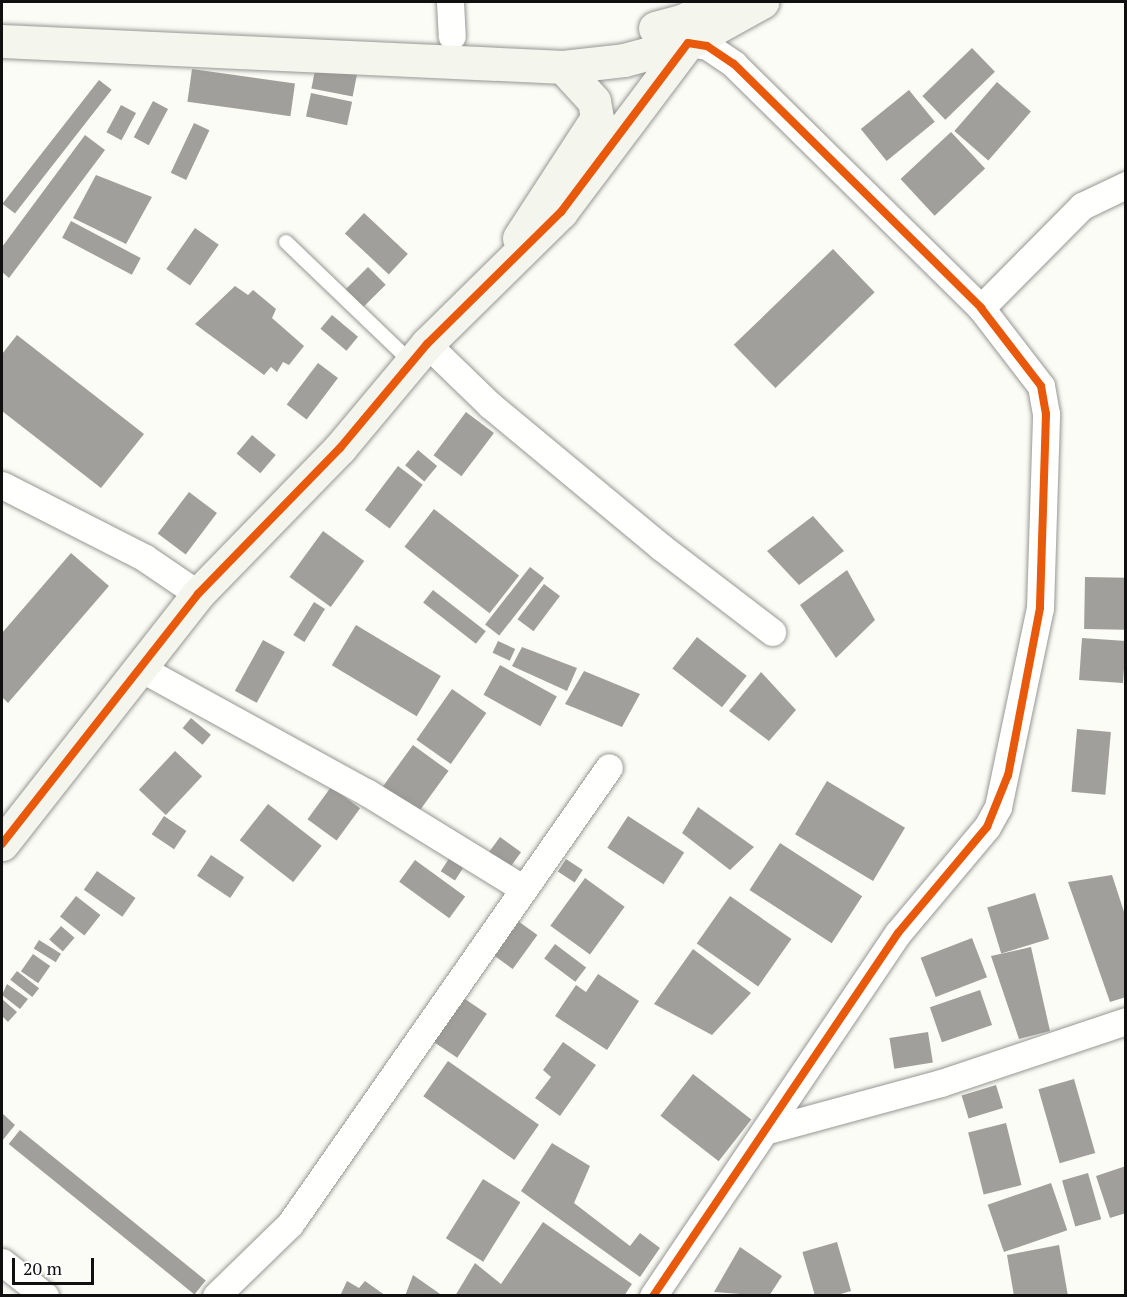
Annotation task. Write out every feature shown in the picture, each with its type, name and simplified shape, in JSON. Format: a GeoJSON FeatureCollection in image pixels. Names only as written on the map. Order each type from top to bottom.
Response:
{"type":"FeatureCollection","features":[{"type":"Feature","properties":{"kind":"main road"},"geometry":{"type":"LineString","coordinates":[[2,18],[589,43],[682,21],[717,2]]}},
{"type":"Feature","properties":{"kind":"main road"},"geometry":{"type":"LineString","coordinates":[[2,41],[563,67],[624,60],[688,43],[762,2]]}},
{"type":"Feature","properties":{"kind":"main road"},"geometry":{"type":"LineString","coordinates":[[2,844],[142,669],[198,594],[507,261],[561,212],[688,43]]}},
{"type":"Feature","properties":{"kind":"main road"},"geometry":{"type":"LineString","coordinates":[[507,261],[535,207],[597,118],[594,101],[563,67]]}},
{"type":"Feature","properties":{"kind":"street"},"geometry":{"type":"LineString","coordinates":[[450,2],[453,36]]}},
{"type":"Feature","properties":{"kind":"street"},"geometry":{"type":"LineString","coordinates":[[653,1296],[768,1130],[898,933],[987,827],[1008,775],[1040,608],[1046,414],[1041,386],[981,308],[734,64],[707,46],[688,43]]}},
{"type":"Feature","properties":{"kind":"street"},"geometry":{"type":"LineString","coordinates":[[981,308],[1082,206],[1125,185]]}},
{"type":"Feature","properties":{"kind":"street"},"geometry":{"type":"LineString","coordinates":[[420,354],[490,405],[661,547],[772,632]]}},
{"type":"Feature","properties":{"kind":"street"},"geometry":{"type":"LineString","coordinates":[[2,485],[145,558],[198,594]]}},
{"type":"Feature","properties":{"kind":"street"},"geometry":{"type":"LineString","coordinates":[[142,669],[368,793],[521,887]]}},
{"type":"Feature","properties":{"kind":"street"},"geometry":{"type":"LineString","coordinates":[[216,1296],[291,1224],[521,887],[609,767]]}},
{"type":"Feature","properties":{"kind":"street"},"geometry":{"type":"LineString","coordinates":[[768,1130],[941,1083],[1125,1021]]}},
{"type":"Feature","properties":{"kind":"street"},"geometry":{"type":"LineString","coordinates":[[2,1262],[45,1296]]}},
{"type":"Feature","properties":{"kind":"lane"},"geometry":{"type":"LineString","coordinates":[[286,242],[420,354]]}},
{"type":"Feature","properties":{"kind":"building"},"geometry":{"type":"Polygon","coordinates":[[[972,48],[995,72],[945,120],[922,96],[972,48]]]}},
{"type":"Feature","properties":{"kind":"building"},"geometry":{"type":"Polygon","coordinates":[[[316,65],[357,73],[353,97],[311,89],[316,65]]]}},
{"type":"Feature","properties":{"kind":"building"},"geometry":{"type":"Polygon","coordinates":[[[192,69],[295,83],[290,116],[187,102],[192,69]]]}},
{"type":"Feature","properties":{"kind":"building"},"geometry":{"type":"Polygon","coordinates":[[[99,80],[112,90],[15,214],[2,204],[99,80]]]}},
{"type":"Feature","properties":{"kind":"building"},"geometry":{"type":"Polygon","coordinates":[[[997,82],[1031,112],[988,161],[954,131],[997,82]]]}},
{"type":"Feature","properties":{"kind":"building"},"geometry":{"type":"Polygon","coordinates":[[[909,90],[935,122],[887,161],[861,129],[909,90]]]}},
{"type":"Feature","properties":{"kind":"building"},"geometry":{"type":"Polygon","coordinates":[[[311,93],[352,102],[347,125],[306,116],[311,93]]]}},
{"type":"Feature","properties":{"kind":"building"},"geometry":{"type":"Polygon","coordinates":[[[153,101],[168,109],[149,145],[134,137],[153,101]]]}},
{"type":"Feature","properties":{"kind":"building"},"geometry":{"type":"Polygon","coordinates":[[[121,105],[136,113],[121,140],[106,132],[121,105]]]}},
{"type":"Feature","properties":{"kind":"building"},"geometry":{"type":"Polygon","coordinates":[[[194,123],[209,130],[186,180],[171,173],[194,123]]]}},
{"type":"Feature","properties":{"kind":"building"},"geometry":{"type":"Polygon","coordinates":[[[951,132],[985,169],[935,216],[901,179],[951,132]]]}},
{"type":"Feature","properties":{"kind":"building"},"geometry":{"type":"Polygon","coordinates":[[[85,135],[105,150],[9,278],[2,272],[2,247],[85,135]]]}},
{"type":"Feature","properties":{"kind":"building"},"geometry":{"type":"Polygon","coordinates":[[[96,175],[152,197],[126,244],[73,218],[96,175]]]}},
{"type":"Feature","properties":{"kind":"building"},"geometry":{"type":"Polygon","coordinates":[[[364,213],[408,254],[389,274],[345,233],[364,213]]]}},
{"type":"Feature","properties":{"kind":"building"},"geometry":{"type":"Polygon","coordinates":[[[71,221],[141,258],[132,275],[62,238],[71,221]]]}},
{"type":"Feature","properties":{"kind":"building"},"geometry":{"type":"Polygon","coordinates":[[[195,228],[219,245],[190,286],[166,269],[195,228]]]}},
{"type":"Feature","properties":{"kind":"building"},"geometry":{"type":"Polygon","coordinates":[[[833,249],[875,292],[775,388],[734,345],[833,249]]]}},
{"type":"Feature","properties":{"kind":"building"},"geometry":{"type":"Polygon","coordinates":[[[368,267],[386,285],[362,309],[344,291],[368,267]]]}},
{"type":"Feature","properties":{"kind":"building"},"geometry":{"type":"Polygon","coordinates":[[[235,286],[248,295],[253,290],[276,309],[272,318],[304,346],[289,365],[283,362],[277,372],[271,367],[264,375],[195,324],[235,286]]]}},
{"type":"Feature","properties":{"kind":"building"},"geometry":{"type":"Polygon","coordinates":[[[332,315],[358,337],[346,351],[320,329],[332,315]]]}},
{"type":"Feature","properties":{"kind":"building"},"geometry":{"type":"Polygon","coordinates":[[[17,335],[144,434],[101,488],[2,411],[2,354],[17,335]]]}},
{"type":"Feature","properties":{"kind":"building"},"geometry":{"type":"Polygon","coordinates":[[[318,363],[338,378],[307,420],[287,405],[318,363]]]}},
{"type":"Feature","properties":{"kind":"building"},"geometry":{"type":"Polygon","coordinates":[[[466,412],[494,433],[461,476],[434,455],[466,412]]]}},
{"type":"Feature","properties":{"kind":"building"},"geometry":{"type":"Polygon","coordinates":[[[252,435],[276,455],[260,473],[237,453],[252,435]]]}},
{"type":"Feature","properties":{"kind":"building"},"geometry":{"type":"Polygon","coordinates":[[[418,450],[437,466],[424,481],[405,465],[418,450]]]}},
{"type":"Feature","properties":{"kind":"building"},"geometry":{"type":"Polygon","coordinates":[[[398,466],[423,485],[390,529],[365,510],[398,466]]]}},
{"type":"Feature","properties":{"kind":"building"},"geometry":{"type":"Polygon","coordinates":[[[189,492],[217,513],[186,555],[158,534],[189,492]]]}},
{"type":"Feature","properties":{"kind":"building"},"geometry":{"type":"Polygon","coordinates":[[[434,509],[519,575],[490,613],[404,547],[434,509]]]}},
{"type":"Feature","properties":{"kind":"building"},"geometry":{"type":"Polygon","coordinates":[[[813,516],[844,551],[799,585],[767,551],[813,516]]]}},
{"type":"Feature","properties":{"kind":"building"},"geometry":{"type":"Polygon","coordinates":[[[323,531],[364,561],[331,607],[289,577],[323,531]]]}},
{"type":"Feature","properties":{"kind":"building"},"geometry":{"type":"Polygon","coordinates":[[[71,553],[109,586],[8,703],[2,697],[2,633],[71,553]]]}},
{"type":"Feature","properties":{"kind":"building"},"geometry":{"type":"Polygon","coordinates":[[[530,567],[544,578],[499,636],[485,625],[530,567]]]}},
{"type":"Feature","properties":{"kind":"building"},"geometry":{"type":"Polygon","coordinates":[[[847,570],[875,620],[836,658],[800,605],[847,570]]]}},
{"type":"Feature","properties":{"kind":"building"},"geometry":{"type":"Polygon","coordinates":[[[1085,577],[1126,578],[1125,630],[1084,629],[1085,577]]]}},
{"type":"Feature","properties":{"kind":"building"},"geometry":{"type":"Polygon","coordinates":[[[544,584],[560,596],[533,631],[518,619],[544,584]]]}},
{"type":"Feature","properties":{"kind":"building"},"geometry":{"type":"Polygon","coordinates":[[[433,590],[486,631],[476,644],[423,603],[433,590]]]}},
{"type":"Feature","properties":{"kind":"building"},"geometry":{"type":"Polygon","coordinates":[[[314,602],[325,609],[304,642],[293,635],[314,602]]]}},
{"type":"Feature","properties":{"kind":"building"},"geometry":{"type":"Polygon","coordinates":[[[356,625],[441,676],[417,716],[332,665],[356,625]]]}},
{"type":"Feature","properties":{"kind":"building"},"geometry":{"type":"Polygon","coordinates":[[[697,637],[747,676],[722,707],[672,669],[697,637]]]}},
{"type":"Feature","properties":{"kind":"building"},"geometry":{"type":"Polygon","coordinates":[[[1082,638],[1126,641],[1123,683],[1079,680],[1082,638]]]}},
{"type":"Feature","properties":{"kind":"building"},"geometry":{"type":"Polygon","coordinates":[[[263,640],[285,652],[257,703],[235,691],[263,640]]]}},
{"type":"Feature","properties":{"kind":"building"},"geometry":{"type":"Polygon","coordinates":[[[498,641],[515,649],[510,661],[493,653],[498,641]]]}},
{"type":"Feature","properties":{"kind":"building"},"geometry":{"type":"Polygon","coordinates":[[[522,647],[577,668],[567,691],[512,666],[522,647]]]}},
{"type":"Feature","properties":{"kind":"building"},"geometry":{"type":"Polygon","coordinates":[[[500,665],[557,697],[540,726],[484,695],[500,665]]]}},
{"type":"Feature","properties":{"kind":"building"},"geometry":{"type":"Polygon","coordinates":[[[584,671],[640,694],[622,727],[565,704],[584,671]]]}},
{"type":"Feature","properties":{"kind":"building"},"geometry":{"type":"Polygon","coordinates":[[[761,672],[796,710],[769,741],[729,711],[761,672]]]}},
{"type":"Feature","properties":{"kind":"building"},"geometry":{"type":"Polygon","coordinates":[[[452,689],[486,713],[451,764],[416,740],[452,689]]]}},
{"type":"Feature","properties":{"kind":"building"},"geometry":{"type":"Polygon","coordinates":[[[191,718],[211,735],[203,745],[183,728],[191,718]]]}},
{"type":"Feature","properties":{"kind":"building"},"geometry":{"type":"Polygon","coordinates":[[[1077,729],[1111,732],[1105,795],[1072,792],[1077,729]]]}},
{"type":"Feature","properties":{"kind":"building"},"geometry":{"type":"Polygon","coordinates":[[[413,745],[449,771],[414,819],[378,793],[413,745]]]}},
{"type":"Feature","properties":{"kind":"building"},"geometry":{"type":"Polygon","coordinates":[[[175,751],[202,776],[166,815],[139,790],[175,751]]]}},
{"type":"Feature","properties":{"kind":"building"},"geometry":{"type":"Polygon","coordinates":[[[827,781],[905,828],[873,881],[795,834],[827,781]]]}},
{"type":"Feature","properties":{"kind":"building"},"geometry":{"type":"Polygon","coordinates":[[[331,787],[360,808],[337,841],[307,819],[331,787]]]}},
{"type":"Feature","properties":{"kind":"building"},"geometry":{"type":"Polygon","coordinates":[[[268,804],[322,846],[293,882],[240,840],[268,804]]]}},
{"type":"Feature","properties":{"kind":"building"},"geometry":{"type":"Polygon","coordinates":[[[698,807],[754,847],[730,870],[682,833],[698,807]]]}},
{"type":"Feature","properties":{"kind":"building"},"geometry":{"type":"Polygon","coordinates":[[[164,816],[186,831],[174,849],[152,834],[164,816]]]}},
{"type":"Feature","properties":{"kind":"building"},"geometry":{"type":"Polygon","coordinates":[[[628,816],[684,852],[663,884],[607,848],[628,816]]]}},
{"type":"Feature","properties":{"kind":"building"},"geometry":{"type":"Polygon","coordinates":[[[500,837],[521,852],[505,874],[484,859],[500,837]]]}},
{"type":"Feature","properties":{"kind":"building"},"geometry":{"type":"Polygon","coordinates":[[[780,843],[862,896],[832,943],[750,890],[780,843]]]}},
{"type":"Feature","properties":{"kind":"building"},"geometry":{"type":"Polygon","coordinates":[[[211,855],[244,877],[230,898],[197,876],[211,855]]]}},
{"type":"Feature","properties":{"kind":"building"},"geometry":{"type":"Polygon","coordinates":[[[450,857],[464,866],[455,881],[441,871],[450,857]]]}},
{"type":"Feature","properties":{"kind":"building"},"geometry":{"type":"Polygon","coordinates":[[[566,859],[583,870],[575,882],[558,872],[566,859]]]}},
{"type":"Feature","properties":{"kind":"building"},"geometry":{"type":"Polygon","coordinates":[[[415,860],[465,896],[449,918],[399,882],[415,860]]]}},
{"type":"Feature","properties":{"kind":"building"},"geometry":{"type":"Polygon","coordinates":[[[97,871],[136,898],[122,917],[84,890],[97,871]]]}},
{"type":"Feature","properties":{"kind":"building"},"geometry":{"type":"Polygon","coordinates":[[[1112,875],[1126,918],[1126,997],[1110,1002],[1068,882],[1112,875]]]}},
{"type":"Feature","properties":{"kind":"building"},"geometry":{"type":"Polygon","coordinates":[[[585,878],[625,907],[590,955],[550,926],[585,878]]]}},
{"type":"Feature","properties":{"kind":"building"},"geometry":{"type":"Polygon","coordinates":[[[1035,893],[1049,939],[1001,954],[987,908],[1035,893]]]}},
{"type":"Feature","properties":{"kind":"building"},"geometry":{"type":"Polygon","coordinates":[[[76,896],[100,915],[84,936],[60,916],[76,896]]]}},
{"type":"Feature","properties":{"kind":"building"},"geometry":{"type":"Polygon","coordinates":[[[730,896],[791,939],[758,987],[697,944],[730,896]]]}},
{"type":"Feature","properties":{"kind":"building"},"geometry":{"type":"Polygon","coordinates":[[[518,921],[537,935],[513,969],[493,955],[518,921]]]}},
{"type":"Feature","properties":{"kind":"building"},"geometry":{"type":"Polygon","coordinates":[[[61,926],[75,938],[63,951],[49,940],[61,926]]]}},
{"type":"Feature","properties":{"kind":"building"},"geometry":{"type":"Polygon","coordinates":[[[972,938],[987,977],[936,997],[921,958],[972,938]]]}},
{"type":"Feature","properties":{"kind":"building"},"geometry":{"type":"Polygon","coordinates":[[[39,940],[61,954],[56,962],[34,948],[39,940]]]}},
{"type":"Feature","properties":{"kind":"building"},"geometry":{"type":"Polygon","coordinates":[[[555,944],[586,967],[575,982],[544,958],[555,944]]]}},
{"type":"Feature","properties":{"kind":"building"},"geometry":{"type":"Polygon","coordinates":[[[1031,947],[1050,1031],[1019,1039],[991,956],[1031,947]]]}},
{"type":"Feature","properties":{"kind":"building"},"geometry":{"type":"Polygon","coordinates":[[[693,949],[751,993],[712,1035],[654,1004],[693,949]]]}},
{"type":"Feature","properties":{"kind":"building"},"geometry":{"type":"Polygon","coordinates":[[[33,954],[50,966],[38,983],[21,971],[33,954]]]}},
{"type":"Feature","properties":{"kind":"building"},"geometry":{"type":"Polygon","coordinates":[[[17,971],[39,988],[32,997],[10,980],[17,971]]]}},
{"type":"Feature","properties":{"kind":"building"},"geometry":{"type":"Polygon","coordinates":[[[598,974],[639,1001],[607,1050],[555,1016],[576,985],[586,992],[598,974]]]}},
{"type":"Feature","properties":{"kind":"building"},"geometry":{"type":"Polygon","coordinates":[[[7,984],[28,999],[20,1009],[2,995],[7,984]]]}},
{"type":"Feature","properties":{"kind":"building"},"geometry":{"type":"Polygon","coordinates":[[[980,990],[992,1025],[942,1042],[930,1007],[980,990]]]}},
{"type":"Feature","properties":{"kind":"building"},"geometry":{"type":"Polygon","coordinates":[[[462,997],[487,1014],[457,1058],[432,1041],[462,997]]]}},
{"type":"Feature","properties":{"kind":"building"},"geometry":{"type":"Polygon","coordinates":[[[2,999],[17,1012],[8,1022],[2,1016],[2,999]]]}},
{"type":"Feature","properties":{"kind":"building"},"geometry":{"type":"Polygon","coordinates":[[[928,1032],[933,1063],[894,1069],[889,1038],[928,1032]]]}},
{"type":"Feature","properties":{"kind":"building"},"geometry":{"type":"Polygon","coordinates":[[[563,1042],[596,1065],[560,1116],[535,1098],[551,1077],[543,1070],[563,1042]]]}},
{"type":"Feature","properties":{"kind":"building"},"geometry":{"type":"Polygon","coordinates":[[[448,1061],[539,1125],[514,1160],[423,1096],[448,1061]]]}},
{"type":"Feature","properties":{"kind":"building"},"geometry":{"type":"Polygon","coordinates":[[[693,1074],[751,1120],[719,1161],[660,1116],[693,1074]]]}},
{"type":"Feature","properties":{"kind":"building"},"geometry":{"type":"Polygon","coordinates":[[[1074,1079],[1095,1153],[1060,1163],[1038,1089],[1074,1079]]]}},
{"type":"Feature","properties":{"kind":"building"},"geometry":{"type":"Polygon","coordinates":[[[996,1085],[1003,1108],[969,1118],[962,1096],[996,1085]]]}},
{"type":"Feature","properties":{"kind":"building"},"geometry":{"type":"Polygon","coordinates":[[[2,1113],[15,1125],[2,1141],[2,1113]]]}},
{"type":"Feature","properties":{"kind":"building"},"geometry":{"type":"Polygon","coordinates":[[[1006,1123],[1021,1185],[984,1195],[968,1132],[1006,1123]]]}},
{"type":"Feature","properties":{"kind":"building"},"geometry":{"type":"Polygon","coordinates":[[[20,1130],[206,1280],[194,1294],[9,1144],[20,1130]]]}},
{"type":"Feature","properties":{"kind":"building"},"geometry":{"type":"Polygon","coordinates":[[[552,1143],[590,1166],[574,1203],[630,1246],[640,1233],[660,1248],[640,1277],[521,1191],[552,1143]]]}},
{"type":"Feature","properties":{"kind":"building"},"geometry":{"type":"Polygon","coordinates":[[[1126,1166],[1126,1213],[1110,1218],[1096,1176],[1126,1166]]]}},
{"type":"Feature","properties":{"kind":"building"},"geometry":{"type":"Polygon","coordinates":[[[1088,1173],[1101,1219],[1075,1227],[1062,1180],[1088,1173]]]}},
{"type":"Feature","properties":{"kind":"building"},"geometry":{"type":"Polygon","coordinates":[[[483,1179],[520,1202],[483,1262],[446,1238],[483,1179]]]}},
{"type":"Feature","properties":{"kind":"building"},"geometry":{"type":"Polygon","coordinates":[[[1051,1183],[1067,1230],[1004,1252],[988,1205],[1051,1183]]]}},
{"type":"Feature","properties":{"kind":"building"},"geometry":{"type":"Polygon","coordinates":[[[543,1222],[632,1284],[624,1296],[455,1296],[475,1263],[501,1284],[543,1222]]]}},
{"type":"Feature","properties":{"kind":"building"},"geometry":{"type":"Polygon","coordinates":[[[837,1242],[851,1291],[834,1296],[815,1296],[802,1252],[837,1242]]]}},
{"type":"Feature","properties":{"kind":"building"},"geometry":{"type":"Polygon","coordinates":[[[1059,1245],[1068,1296],[1014,1296],[1007,1255],[1059,1245]]]}},
{"type":"Feature","properties":{"kind":"building"},"geometry":{"type":"Polygon","coordinates":[[[740,1247],[782,1276],[769,1296],[714,1292],[740,1247]]]}},
{"type":"Feature","properties":{"kind":"building"},"geometry":{"type":"Polygon","coordinates":[[[413,1275],[443,1296],[405,1296],[413,1275]]]}},
{"type":"Feature","properties":{"kind":"building"},"geometry":{"type":"Polygon","coordinates":[[[347,1281],[359,1288],[365,1281],[386,1296],[340,1296],[347,1281]]]}},
{"type":"Feature","properties":{"kind":"cycle path"},"geometry":{"type":"LineString","coordinates":[[2,844],[198,594],[340,448],[427,344],[561,212],[688,43],[707,46],[734,64],[981,308],[1041,386],[1046,414],[1040,608],[1008,775],[987,827],[898,933],[653,1296]]}}]}
